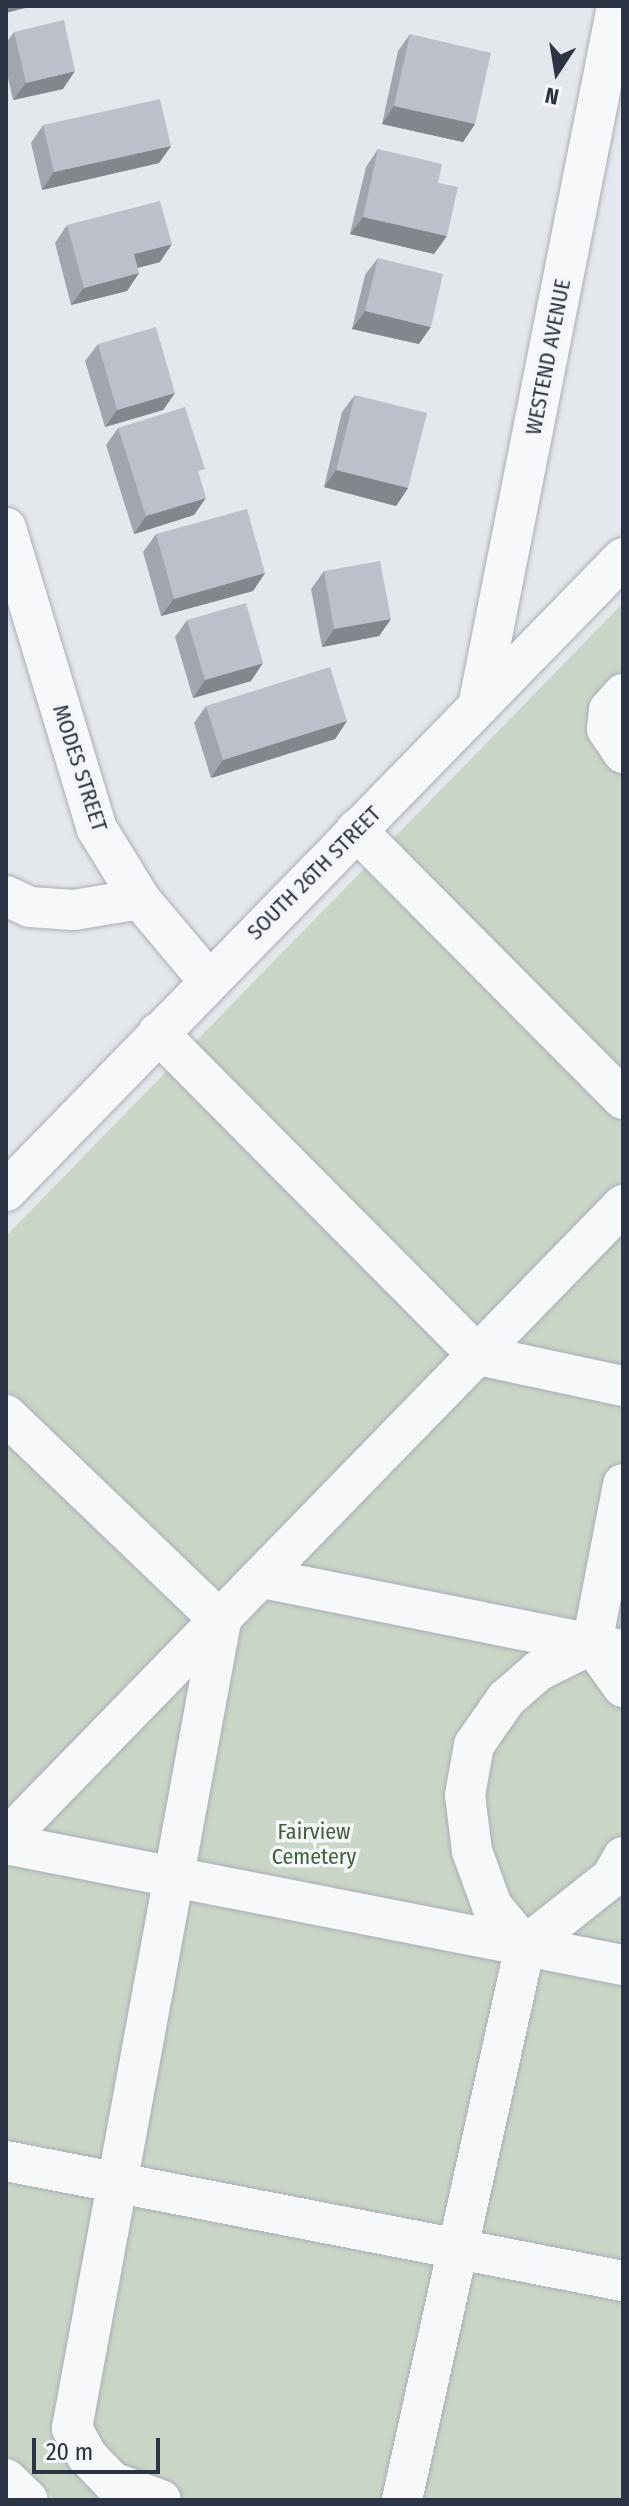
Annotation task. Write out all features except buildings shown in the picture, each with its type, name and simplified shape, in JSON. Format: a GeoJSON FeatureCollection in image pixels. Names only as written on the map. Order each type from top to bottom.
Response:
{"type":"FeatureCollection","features":[{"type":"Feature","properties":{"kind":"street","name":"WESTEND AVENUE"},"geometry":{"type":"LineString","coordinates":[[478,707],[617,6]]}},
{"type":"Feature","properties":{"kind":"street","name":"MODES STREET"},"geometry":{"type":"LineString","coordinates":[[6,528],[97,829],[140,899],[208,980]]}},
{"type":"Feature","properties":{"kind":"street","name":"SOUTH 26TH STREET"},"geometry":{"type":"LineString","coordinates":[[6,1191],[208,980],[623,558]]}},
{"type":"Feature","properties":{"kind":"street"},"geometry":{"type":"LineString","coordinates":[[623,694],[609,710],[607,729],[623,753]]}},
{"type":"Feature","properties":{"kind":"street"},"geometry":{"type":"LineString","coordinates":[[356,830],[623,1099]]}},
{"type":"Feature","properties":{"kind":"street"},"geometry":{"type":"LineString","coordinates":[[6,896],[30,907],[74,910],[140,899]]}},
{"type":"Feature","properties":{"kind":"street"},"geometry":{"type":"LineString","coordinates":[[158,1033],[478,1355],[623,1386]]}},
{"type":"Feature","properties":{"kind":"street"},"geometry":{"type":"LineString","coordinates":[[6,1842],[623,1205]]}},
{"type":"Feature","properties":{"kind":"street"},"geometry":{"type":"LineString","coordinates":[[6,1415],[221,1621]]}},
{"type":"Feature","properties":{"kind":"street"},"geometry":{"type":"LineString","coordinates":[[623,1484],[607,1647],[623,1687]]}},
{"type":"Feature","properties":{"kind":"street"},"geometry":{"type":"LineString","coordinates":[[262,1578],[607,1647]]}},
{"type":"Feature","properties":{"kind":"street"},"geometry":{"type":"LineString","coordinates":[[161,2500],[112,2482],[87,2456],[72,2428],[221,1621]]}},
{"type":"Feature","properties":{"kind":"street"},"geometry":{"type":"LineString","coordinates":[[525,1946],[492,1906],[472,1851],[465,1795],[474,1745],[506,1699],[538,1671],[607,1647]]}},
{"type":"Feature","properties":{"kind":"street"},"geometry":{"type":"LineString","coordinates":[[6,1842],[623,1965]]}},
{"type":"Feature","properties":{"kind":"street"},"geometry":{"type":"LineString","coordinates":[[402,2500],[525,1946],[612,1877],[623,1857]]}},
{"type":"Feature","properties":{"kind":"street"},"geometry":{"type":"LineString","coordinates":[[6,2161],[623,2281]]}},
{"type":"Feature","properties":{"kind":"street"},"geometry":{"type":"LineString","coordinates":[[6,2479],[28,2500]]}},
{"type":"Feature","properties":{"kind":"green space","name":"Fairview Cemetery"},"geometry":{"type":"Polygon","coordinates":[[[623,603],[623,2500],[56,2500],[6,2453],[6,1236],[623,603]]]}}]}
